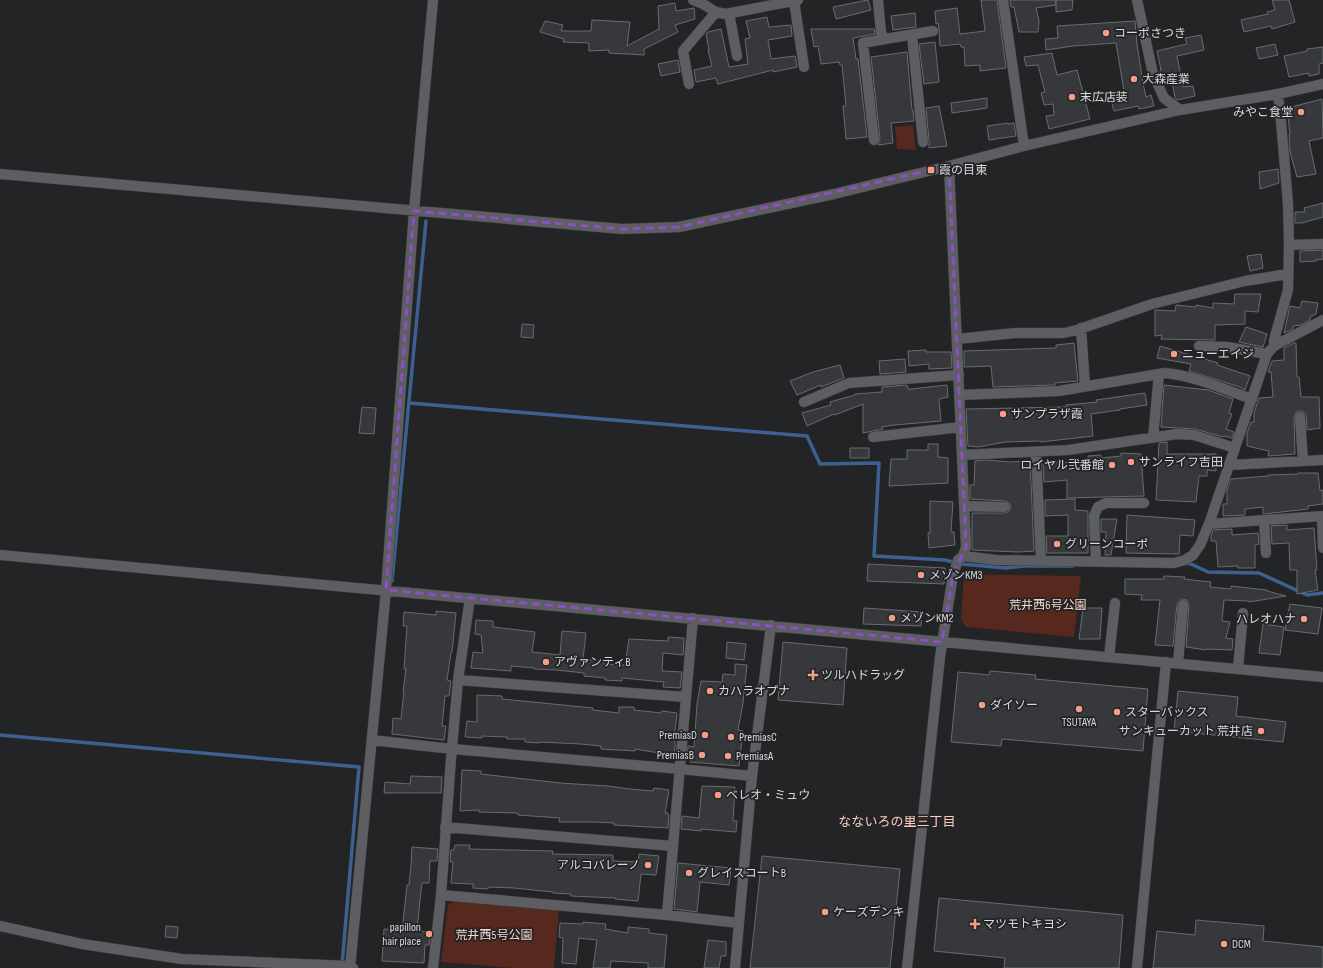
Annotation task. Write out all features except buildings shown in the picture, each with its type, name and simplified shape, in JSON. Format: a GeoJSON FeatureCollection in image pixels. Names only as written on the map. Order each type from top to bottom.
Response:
{"type":"FeatureCollection","features":[{"type":"Feature","properties":{"kind":"street"},"geometry":{"type":"LineString","coordinates":[[0,926],[182,964],[350,967],[386,590],[414,211],[433,0]]}},
{"type":"Feature","properties":{"kind":"street"},"geometry":{"type":"LineString","coordinates":[[693,0],[716,12],[729,13],[779,2],[796,0],[804,67]]}},
{"type":"Feature","properties":{"kind":"street"},"geometry":{"type":"LineString","coordinates":[[878,0],[881,33],[885,39]]}},
{"type":"Feature","properties":{"kind":"street"},"geometry":{"type":"LineString","coordinates":[[1003,0],[1024,146]]}},
{"type":"Feature","properties":{"kind":"street"},"geometry":{"type":"LineString","coordinates":[[1137,0],[1153,74],[1164,98],[1180,110]]}},
{"type":"Feature","properties":{"kind":"street"},"geometry":{"type":"LineString","coordinates":[[689,84],[683,51],[716,12]]}},
{"type":"Feature","properties":{"kind":"street"},"geometry":{"type":"LineString","coordinates":[[729,13],[736,56]]}},
{"type":"Feature","properties":{"kind":"street"},"geometry":{"type":"LineString","coordinates":[[874,140],[863,43],[933,31]]}},
{"type":"Feature","properties":{"kind":"street"},"geometry":{"type":"LineString","coordinates":[[912,35],[923,142]]}},
{"type":"Feature","properties":{"kind":"street"},"geometry":{"type":"LineString","coordinates":[[0,174],[622,229],[679,227],[834,194],[1024,146],[1180,110],[1278,94],[1323,84]]}},
{"type":"Feature","properties":{"kind":"street"},"geometry":{"type":"LineString","coordinates":[[1274,346],[1274,340],[1288,290],[1288,204],[1282,121],[1278,94]]}},
{"type":"Feature","properties":{"kind":"street"},"geometry":{"type":"LineString","coordinates":[[907,968],[932,722],[942,642],[959,561],[966,547],[949,166]]}},
{"type":"Feature","properties":{"kind":"street"},"geometry":{"type":"LineString","coordinates":[[1288,245],[1323,244]]}},
{"type":"Feature","properties":{"kind":"street"},"geometry":{"type":"LineString","coordinates":[[957,339],[1015,333],[1064,333],[1152,304],[1245,281],[1288,274]]}},
{"type":"Feature","properties":{"kind":"street"},"geometry":{"type":"LineString","coordinates":[[959,561],[1041,560],[1174,563],[1185,560],[1193,555],[1200,545],[1209,524],[1267,354],[1274,346],[1323,320]]}},
{"type":"Feature","properties":{"kind":"street"},"geometry":{"type":"LineString","coordinates":[[1081,328],[1085,386]]}},
{"type":"Feature","properties":{"kind":"street"},"geometry":{"type":"LineString","coordinates":[[1199,346],[1227,347],[1267,354]]}},
{"type":"Feature","properties":{"kind":"street"},"geometry":{"type":"LineString","coordinates":[[1154,438],[1159,374]]}},
{"type":"Feature","properties":{"kind":"street"},"geometry":{"type":"LineString","coordinates":[[959,395],[1046,392],[1159,374],[1179,374],[1252,399]]}},
{"type":"Feature","properties":{"kind":"street"},"geometry":{"type":"LineString","coordinates":[[804,402],[849,383],[959,375]]}},
{"type":"Feature","properties":{"kind":"street"},"geometry":{"type":"LineString","coordinates":[[1300,417],[1302,461]]}},
{"type":"Feature","properties":{"kind":"street"},"geometry":{"type":"LineString","coordinates":[[874,437],[961,427]]}},
{"type":"Feature","properties":{"kind":"street"},"geometry":{"type":"LineString","coordinates":[[962,455],[1068,450],[1177,434],[1194,435],[1235,448]]}},
{"type":"Feature","properties":{"kind":"street"},"geometry":{"type":"LineString","coordinates":[[1036,452],[1041,560]]}},
{"type":"Feature","properties":{"kind":"street"},"geometry":{"type":"LineString","coordinates":[[1229,465],[1323,460]]}},
{"type":"Feature","properties":{"kind":"street"},"geometry":{"type":"LineString","coordinates":[[1096,562],[1094,516],[1098,507],[1106,503],[1144,503]]}},
{"type":"Feature","properties":{"kind":"street"},"geometry":{"type":"LineString","coordinates":[[964,506],[1005,507]]}},
{"type":"Feature","properties":{"kind":"street"},"geometry":{"type":"LineString","coordinates":[[1209,524],[1322,517],[1323,548]]}},
{"type":"Feature","properties":{"kind":"street"},"geometry":{"type":"LineString","coordinates":[[1264,520],[1266,553]]}},
{"type":"Feature","properties":{"kind":"street"},"geometry":{"type":"LineString","coordinates":[[0,555],[1323,677]]}},
{"type":"Feature","properties":{"kind":"street"},"geometry":{"type":"LineString","coordinates":[[433,968],[441,895],[445,827],[458,680],[470,598]]}},
{"type":"Feature","properties":{"kind":"street"},"geometry":{"type":"LineString","coordinates":[[1109,658],[1115,603]]}},
{"type":"Feature","properties":{"kind":"street"},"geometry":{"type":"LineString","coordinates":[[1178,663],[1184,605]]}},
{"type":"Feature","properties":{"kind":"street"},"geometry":{"type":"LineString","coordinates":[[1238,668],[1243,613]]}},
{"type":"Feature","properties":{"kind":"street"},"geometry":{"type":"LineString","coordinates":[[667,915],[693,618]]}},
{"type":"Feature","properties":{"kind":"street"},"geometry":{"type":"LineString","coordinates":[[735,968],[752,776],[771,625]]}},
{"type":"Feature","properties":{"kind":"street"},"geometry":{"type":"LineString","coordinates":[[1137,968],[1166,662]]}},
{"type":"Feature","properties":{"kind":"street"},"geometry":{"type":"LineString","coordinates":[[458,680],[686,697]]}},
{"type":"Feature","properties":{"kind":"street"},"geometry":{"type":"LineString","coordinates":[[372,740],[452,749],[752,776]]}},
{"type":"Feature","properties":{"kind":"street"},"geometry":{"type":"LineString","coordinates":[[445,827],[673,846]]}},
{"type":"Feature","properties":{"kind":"street"},"geometry":{"type":"LineString","coordinates":[[441,895],[667,915],[739,923]]}},
{"type":"Feature","properties":{"kind":"highlighted area"},"geometry":{"type":"Polygon","coordinates":[[[949,166],[966,547],[953,575],[942,642],[386,590],[414,211],[622,229],[679,227],[949,166]]]}},
{"type":"Feature","properties":{"kind":"green space"},"geometry":{"type":"Polygon","coordinates":[[[913,125],[916,150],[897,149],[895,127],[913,125]]]}},
{"type":"Feature","properties":{"kind":"green space","name":"荒井西6号公園"},"geometry":{"type":"Polygon","coordinates":[[[964,574],[1081,576],[1074,637],[966,627],[961,619],[964,574]]]}},
{"type":"Feature","properties":{"kind":"green space","name":"荒井西5号公園"},"geometry":{"type":"Polygon","coordinates":[[[456,900],[559,910],[554,968],[513,968],[441,962],[448,905],[456,900]]]}},
{"type":"Feature","properties":{"kind":"waterway"},"geometry":{"type":"LineString","coordinates":[[392,581],[426,221]]}},
{"type":"Feature","properties":{"kind":"waterway"},"geometry":{"type":"LineString","coordinates":[[409,403],[807,436],[820,464],[879,463],[874,556],[945,560],[961,564],[1006,568],[1024,566],[1073,566]]}},
{"type":"Feature","properties":{"kind":"waterway"},"geometry":{"type":"LineString","coordinates":[[1185,563],[1191,564],[1208,572],[1259,573],[1307,595],[1323,593]]}},
{"type":"Feature","properties":{"kind":"waterway"},"geometry":{"type":"LineString","coordinates":[[0,735],[359,767],[342,965]]}},
{"type":"Feature","properties":{"kind":"place","name":"コーポさつき"},"geometry":{"type":"Point","coordinates":[1106,33]}},
{"type":"Feature","properties":{"kind":"place","name":"大森産業"},"geometry":{"type":"Point","coordinates":[1134,79]}},
{"type":"Feature","properties":{"kind":"place","name":"末広店装"},"geometry":{"type":"Point","coordinates":[1072,97]}},
{"type":"Feature","properties":{"kind":"place","name":"みやこ食堂"},"geometry":{"type":"Point","coordinates":[1301,112]}},
{"type":"Feature","properties":{"kind":"place","name":"霞の目東"},"geometry":{"type":"Point","coordinates":[931,170]}},
{"type":"Feature","properties":{"kind":"place","name":"ニューエイジ"},"geometry":{"type":"Point","coordinates":[1174,354]}},
{"type":"Feature","properties":{"kind":"place","name":"サンプラザ霞"},"geometry":{"type":"Point","coordinates":[1003,414]}},
{"type":"Feature","properties":{"kind":"place","name":"サンライフ吉田"},"geometry":{"type":"Point","coordinates":[1131,462]}},
{"type":"Feature","properties":{"kind":"place","name":"ロイヤル弐番館"},"geometry":{"type":"Point","coordinates":[1112,465]}},
{"type":"Feature","properties":{"kind":"place","name":"グリーンコーポ"},"geometry":{"type":"Point","coordinates":[1057,544]}},
{"type":"Feature","properties":{"kind":"place","name":"メゾンKM3"},"geometry":{"type":"Point","coordinates":[921,575]}},
{"type":"Feature","properties":{"kind":"place","name":"メゾンKM2"},"geometry":{"type":"Point","coordinates":[892,618]}},
{"type":"Feature","properties":{"kind":"place","name":"ハレオハナ"},"geometry":{"type":"Point","coordinates":[1304,619]}},
{"type":"Feature","properties":{"kind":"place","name":"アヴァンティB"},"geometry":{"type":"Point","coordinates":[546,662]}},
{"type":"Feature","properties":{"kind":"place","name":"ツルハドラッグ"},"geometry":{"type":"Point","coordinates":[813,675]}},
{"type":"Feature","properties":{"kind":"place","name":"カハラオプナ"},"geometry":{"type":"Point","coordinates":[710,691]}},
{"type":"Feature","properties":{"kind":"place","name":"ダイソー"},"geometry":{"type":"Point","coordinates":[982,705]}},
{"type":"Feature","properties":{"kind":"place","name":"TSUTAYA"},"geometry":{"type":"Point","coordinates":[1079,709]}},
{"type":"Feature","properties":{"kind":"place","name":"スターバックス"},"geometry":{"type":"Point","coordinates":[1117,712]}},
{"type":"Feature","properties":{"kind":"place","name":"サンキューカット 荒井店"},"geometry":{"type":"Point","coordinates":[1261,731]}},
{"type":"Feature","properties":{"kind":"place","name":"PremiasD"},"geometry":{"type":"Point","coordinates":[705,735]}},
{"type":"Feature","properties":{"kind":"place","name":"PremiasC"},"geometry":{"type":"Point","coordinates":[731,737]}},
{"type":"Feature","properties":{"kind":"place","name":"PremiasB"},"geometry":{"type":"Point","coordinates":[702,755]}},
{"type":"Feature","properties":{"kind":"place","name":"PremiasA"},"geometry":{"type":"Point","coordinates":[728,756]}},
{"type":"Feature","properties":{"kind":"place","name":"ベレオ・ミュウ"},"geometry":{"type":"Point","coordinates":[718,795]}},
{"type":"Feature","properties":{"kind":"place","name":"アルコバレーノ"},"geometry":{"type":"Point","coordinates":[648,865]}},
{"type":"Feature","properties":{"kind":"place","name":"グレイスコートB"},"geometry":{"type":"Point","coordinates":[689,873]}},
{"type":"Feature","properties":{"kind":"place","name":"ケーズデンキ"},"geometry":{"type":"Point","coordinates":[825,912]}},
{"type":"Feature","properties":{"kind":"place","name":"マツモトキヨシ"},"geometry":{"type":"Point","coordinates":[975,924]}},
{"type":"Feature","properties":{"kind":"place","name":"papillon hair place"},"geometry":{"type":"Point","coordinates":[429,934]}},
{"type":"Feature","properties":{"kind":"place","name":"DCM"},"geometry":{"type":"Point","coordinates":[1224,944]}},
{"type":"Feature","properties":{"kind":"district","name":"なないろの里三丁目"},"geometry":{"type":"Point","coordinates":[897,821]}}]}
